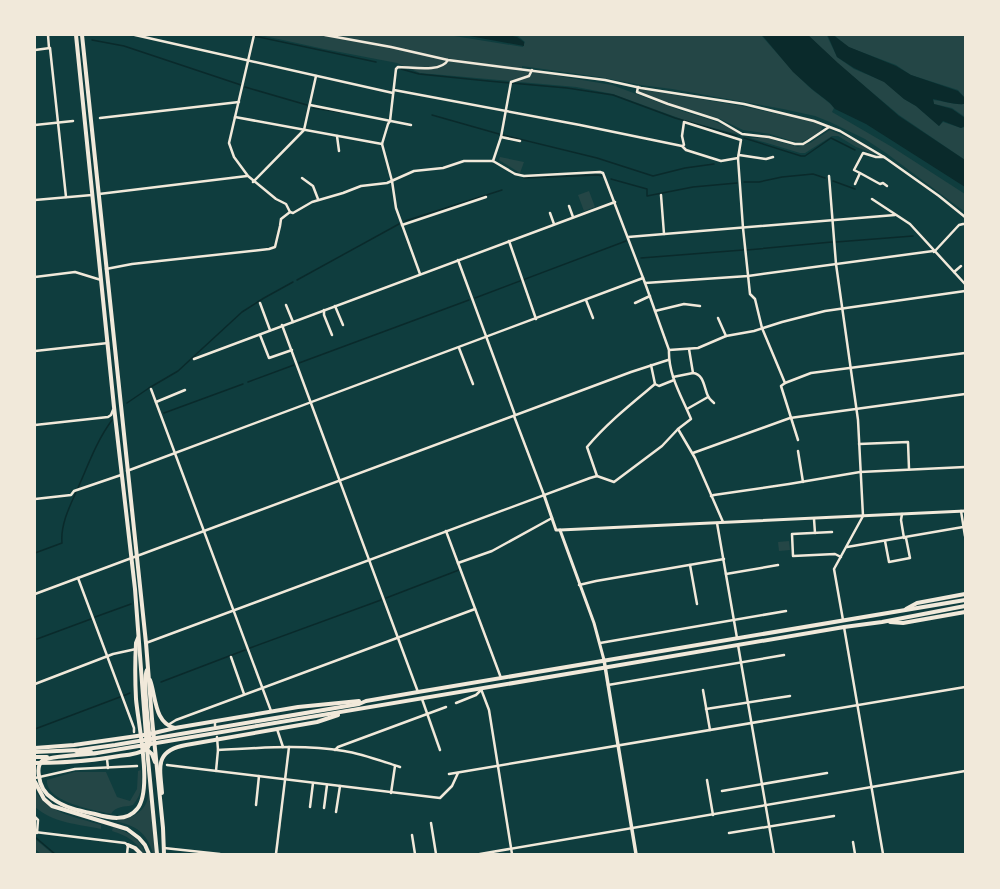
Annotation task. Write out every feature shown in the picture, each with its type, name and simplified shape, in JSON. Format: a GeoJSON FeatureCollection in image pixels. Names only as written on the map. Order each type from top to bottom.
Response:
{"type":"FeatureCollection","features":[{"type":"Feature","properties":{"kind":"main road"},"geometry":{"type":"LineString","coordinates":[[76,35],[114,407],[138,620],[138,638],[136,643],[149,734],[156,762],[163,828]]}},
{"type":"Feature","properties":{"kind":"main road"},"geometry":{"type":"LineString","coordinates":[[82,35],[148,672],[157,710],[162,720],[175,728]]}},
{"type":"Feature","properties":{"kind":"main road"},"geometry":{"type":"LineString","coordinates":[[902,611],[917,603],[965,594]]}},
{"type":"Feature","properties":{"kind":"main road"},"geometry":{"type":"LineString","coordinates":[[35,748],[74,746],[140,736],[175,728],[215,724],[271,712],[366,701],[965,600]]}},
{"type":"Feature","properties":{"kind":"main road"},"geometry":{"type":"LineString","coordinates":[[35,752],[79,750],[165,739],[349,711],[605,669],[844,627],[882,622],[965,606]]}},
{"type":"Feature","properties":{"kind":"main road"},"geometry":{"type":"LineString","coordinates":[[882,622],[903,623],[965,612]]}},
{"type":"Feature","properties":{"kind":"main road"},"geometry":{"type":"LineString","coordinates":[[137,650],[135,684],[140,736],[157,854]]}},
{"type":"Feature","properties":{"kind":"main road"},"geometry":{"type":"LineString","coordinates":[[604,660],[636,854]]}},
{"type":"Feature","properties":{"kind":"main road"},"geometry":{"type":"LineString","coordinates":[[47,757],[40,762],[38,769],[40,783],[52,799],[72,808],[105,817],[125,817],[137,810],[141,804],[144,794],[145,781],[143,749],[149,734],[146,687],[146,673],[148,672]]}},
{"type":"Feature","properties":{"kind":"main road"},"geometry":{"type":"LineString","coordinates":[[35,757],[93,754],[165,739],[359,704],[366,701]]}},
{"type":"Feature","properties":{"kind":"main road"},"geometry":{"type":"LineString","coordinates":[[164,854],[160,762],[167,751],[178,746],[218,738],[317,722],[349,711]]}},
{"type":"Feature","properties":{"kind":"main road"},"geometry":{"type":"LineString","coordinates":[[44,747],[90,753],[131,747],[143,749],[152,754],[156,762]]}},
{"type":"Feature","properties":{"kind":"main road"},"geometry":{"type":"LineString","coordinates":[[35,763],[107,759],[143,749]]}},
{"type":"Feature","properties":{"kind":"main road"},"geometry":{"type":"LineString","coordinates":[[35,782],[44,799],[52,806],[127,829],[139,838],[145,845],[149,854]]}},
{"type":"Feature","properties":{"kind":"main road"},"geometry":{"type":"LineString","coordinates":[[128,845],[135,848],[140,854]]}},
{"type":"Feature","properties":{"kind":"street"},"geometry":{"type":"LineString","coordinates":[[48,35],[59,122],[66,196]]}},
{"type":"Feature","properties":{"kind":"street"},"geometry":{"type":"LineString","coordinates":[[135,35],[316,76],[682,146],[686,150],[721,161],[738,157],[766,159],[773,157]]}},
{"type":"Feature","properties":{"kind":"street"},"geometry":{"type":"LineString","coordinates":[[326,35],[391,47],[448,60],[605,80],[638,87],[744,104],[814,121],[847,135],[884,157],[965,216]]}},
{"type":"Feature","properties":{"kind":"street"},"geometry":{"type":"LineString","coordinates":[[254,36],[230,137],[230,148],[238,164],[253,182],[276,199],[286,204],[290,212]]}},
{"type":"Feature","properties":{"kind":"street"},"geometry":{"type":"LineString","coordinates":[[35,50],[49,48]]}},
{"type":"Feature","properties":{"kind":"street"},"geometry":{"type":"LineString","coordinates":[[420,274],[396,208],[392,181],[382,144],[390,121],[396,69],[398,67],[438,68],[448,60]]}},
{"type":"Feature","properties":{"kind":"street"},"geometry":{"type":"LineString","coordinates":[[493,161],[501,137],[511,84],[529,76],[532,70]]}},
{"type":"Feature","properties":{"kind":"street"},"geometry":{"type":"LineString","coordinates":[[253,182],[304,130],[316,76]]}},
{"type":"Feature","properties":{"kind":"street"},"geometry":{"type":"LineString","coordinates":[[638,87],[637,92],[668,104],[718,120],[742,134],[769,137],[795,144],[803,144],[830,127]]}},
{"type":"Feature","properties":{"kind":"street"},"geometry":{"type":"LineString","coordinates":[[100,118],[239,102]]}},
{"type":"Feature","properties":{"kind":"street"},"geometry":{"type":"LineString","coordinates":[[310,105],[411,126]]}},
{"type":"Feature","properties":{"kind":"street"},"geometry":{"type":"LineString","coordinates":[[235,117],[382,144]]}},
{"type":"Feature","properties":{"kind":"street"},"geometry":{"type":"LineString","coordinates":[[35,125],[73,121]]}},
{"type":"Feature","properties":{"kind":"street"},"geometry":{"type":"LineString","coordinates":[[682,146],[684,145],[682,136],[684,122],[741,140]]}},
{"type":"Feature","properties":{"kind":"street"},"geometry":{"type":"LineString","coordinates":[[742,134],[738,157],[743,228],[750,294],[755,299],[762,328],[785,383]]}},
{"type":"Feature","properties":{"kind":"street"},"geometry":{"type":"LineString","coordinates":[[337,136],[339,151]]}},
{"type":"Feature","properties":{"kind":"street"},"geometry":{"type":"LineString","coordinates":[[501,137],[520,141]]}},
{"type":"Feature","properties":{"kind":"street"},"geometry":{"type":"LineString","coordinates":[[884,157],[880,158],[863,153],[854,170],[880,184],[883,183],[887,186]]}},
{"type":"Feature","properties":{"kind":"street"},"geometry":{"type":"LineString","coordinates":[[106,269],[132,264],[272,248],[276,244],[281,218],[290,212],[318,200],[361,186],[383,184],[414,171],[443,168],[464,161],[493,161],[515,174],[524,176],[600,172],[605,175],[669,350],[668,360],[673,378],[692,419],[657,450],[614,482],[597,476],[146,643]]}},
{"type":"Feature","properties":{"kind":"street"},"geometry":{"type":"LineString","coordinates":[[855,184],[860,174]]}},
{"type":"Feature","properties":{"kind":"street"},"geometry":{"type":"LineString","coordinates":[[98,194],[248,176]]}},
{"type":"Feature","properties":{"kind":"street"},"geometry":{"type":"LineString","coordinates":[[829,176],[836,264],[858,420],[863,516],[834,569],[843,620]]}},
{"type":"Feature","properties":{"kind":"street"},"geometry":{"type":"LineString","coordinates":[[302,178],[313,186],[318,200]]}},
{"type":"Feature","properties":{"kind":"street"},"geometry":{"type":"LineString","coordinates":[[35,200],[66,196],[92,195]]}},
{"type":"Feature","properties":{"kind":"street"},"geometry":{"type":"LineString","coordinates":[[661,195],[664,234]]}},
{"type":"Feature","properties":{"kind":"street"},"geometry":{"type":"LineString","coordinates":[[402,225],[486,197]]}},
{"type":"Feature","properties":{"kind":"street"},"geometry":{"type":"LineString","coordinates":[[872,199],[910,224],[965,284]]}},
{"type":"Feature","properties":{"kind":"street"},"geometry":{"type":"LineString","coordinates":[[194,359],[615,202]]}},
{"type":"Feature","properties":{"kind":"street"},"geometry":{"type":"LineString","coordinates":[[569,206],[573,217]]}},
{"type":"Feature","properties":{"kind":"street"},"geometry":{"type":"LineString","coordinates":[[550,213],[554,224]]}},
{"type":"Feature","properties":{"kind":"street"},"geometry":{"type":"LineString","coordinates":[[628,237],[895,215]]}},
{"type":"Feature","properties":{"kind":"street"},"geometry":{"type":"LineString","coordinates":[[645,283],[748,276],[934,251],[959,225],[965,224]]}},
{"type":"Feature","properties":{"kind":"street"},"geometry":{"type":"LineString","coordinates":[[509,241],[536,319]]}},
{"type":"Feature","properties":{"kind":"street"},"geometry":{"type":"LineString","coordinates":[[458,260],[556,530],[963,511],[965,536]]}},
{"type":"Feature","properties":{"kind":"street"},"geometry":{"type":"LineString","coordinates":[[954,272],[961,266]]}},
{"type":"Feature","properties":{"kind":"street"},"geometry":{"type":"LineString","coordinates":[[35,277],[74,272],[102,280]]}},
{"type":"Feature","properties":{"kind":"street"},"geometry":{"type":"LineString","coordinates":[[127,471],[643,278]]}},
{"type":"Feature","properties":{"kind":"street"},"geometry":{"type":"LineString","coordinates":[[669,350],[689,349],[704,346],[726,336],[746,333],[806,315],[842,308],[965,291]]}},
{"type":"Feature","properties":{"kind":"street"},"geometry":{"type":"LineString","coordinates":[[635,303],[650,296]]}},
{"type":"Feature","properties":{"kind":"street"},"geometry":{"type":"LineString","coordinates":[[586,300],[593,318]]}},
{"type":"Feature","properties":{"kind":"street"},"geometry":{"type":"LineString","coordinates":[[260,303],[270,330]]}},
{"type":"Feature","properties":{"kind":"street"},"geometry":{"type":"LineString","coordinates":[[655,310],[684,304],[700,306]]}},
{"type":"Feature","properties":{"kind":"street"},"geometry":{"type":"LineString","coordinates":[[286,305],[292,322]]}},
{"type":"Feature","properties":{"kind":"street"},"geometry":{"type":"LineString","coordinates":[[335,306],[342,325]]}},
{"type":"Feature","properties":{"kind":"street"},"geometry":{"type":"LineString","coordinates":[[324,310],[324,315],[332,335]]}},
{"type":"Feature","properties":{"kind":"street"},"geometry":{"type":"LineString","coordinates":[[718,318],[726,336]]}},
{"type":"Feature","properties":{"kind":"street"},"geometry":{"type":"LineString","coordinates":[[282,325],[418,692]]}},
{"type":"Feature","properties":{"kind":"street"},"geometry":{"type":"LineString","coordinates":[[260,335],[269,358],[292,350]]}},
{"type":"Feature","properties":{"kind":"street"},"geometry":{"type":"LineString","coordinates":[[35,351],[108,343]]}},
{"type":"Feature","properties":{"kind":"street"},"geometry":{"type":"LineString","coordinates":[[459,347],[473,384]]}},
{"type":"Feature","properties":{"kind":"street"},"geometry":{"type":"LineString","coordinates":[[689,349],[693,373]]}},
{"type":"Feature","properties":{"kind":"street"},"geometry":{"type":"LineString","coordinates":[[798,440],[781,386],[785,383],[811,373],[965,353]]}},
{"type":"Feature","properties":{"kind":"street"},"geometry":{"type":"LineString","coordinates":[[35,594],[651,365],[668,360]]}},
{"type":"Feature","properties":{"kind":"street"},"geometry":{"type":"LineString","coordinates":[[651,365],[655,384]]}},
{"type":"Feature","properties":{"kind":"street"},"geometry":{"type":"LineString","coordinates":[[655,384],[659,386],[673,378],[696,373],[703,380],[708,397],[714,403]]}},
{"type":"Feature","properties":{"kind":"street"},"geometry":{"type":"LineString","coordinates":[[597,476],[587,447],[627,407],[655,384]]}},
{"type":"Feature","properties":{"kind":"street"},"geometry":{"type":"LineString","coordinates":[[151,389],[271,712]]}},
{"type":"Feature","properties":{"kind":"street"},"geometry":{"type":"LineString","coordinates":[[156,402],[185,390]]}},
{"type":"Feature","properties":{"kind":"street"},"geometry":{"type":"LineString","coordinates":[[693,453],[790,418],[965,394]]}},
{"type":"Feature","properties":{"kind":"street"},"geometry":{"type":"LineString","coordinates":[[687,409],[708,397]]}},
{"type":"Feature","properties":{"kind":"street"},"geometry":{"type":"LineString","coordinates":[[35,425],[108,417],[111,415],[114,407]]}},
{"type":"Feature","properties":{"kind":"street"},"geometry":{"type":"LineString","coordinates":[[678,430],[693,453],[723,523]]}},
{"type":"Feature","properties":{"kind":"street"},"geometry":{"type":"LineString","coordinates":[[859,444],[908,442],[909,469]]}},
{"type":"Feature","properties":{"kind":"street"},"geometry":{"type":"LineString","coordinates":[[798,451],[803,482]]}},
{"type":"Feature","properties":{"kind":"street"},"geometry":{"type":"LineString","coordinates":[[711,496],[860,472],[965,466]]}},
{"type":"Feature","properties":{"kind":"street"},"geometry":{"type":"LineString","coordinates":[[35,499],[70,495],[75,490],[122,475]]}},
{"type":"Feature","properties":{"kind":"street"},"geometry":{"type":"LineString","coordinates":[[885,541],[889,562],[910,558],[901,520],[902,514]]}},
{"type":"Feature","properties":{"kind":"street"},"geometry":{"type":"LineString","coordinates":[[458,563],[492,551],[552,518]]}},
{"type":"Feature","properties":{"kind":"street"},"geometry":{"type":"LineString","coordinates":[[814,519],[815,533]]}},
{"type":"Feature","properties":{"kind":"street"},"geometry":{"type":"LineString","coordinates":[[717,523],[737,638]]}},
{"type":"Feature","properties":{"kind":"street"},"geometry":{"type":"LineString","coordinates":[[847,547],[964,527]]}},
{"type":"Feature","properties":{"kind":"street"},"geometry":{"type":"LineString","coordinates":[[560,530],[594,623],[604,660]]}},
{"type":"Feature","properties":{"kind":"street"},"geometry":{"type":"LineString","coordinates":[[446,531],[501,679]]}},
{"type":"Feature","properties":{"kind":"street"},"geometry":{"type":"LineString","coordinates":[[832,532],[792,534],[793,556],[835,554],[841,557]]}},
{"type":"Feature","properties":{"kind":"street"},"geometry":{"type":"LineString","coordinates":[[579,585],[724,559]]}},
{"type":"Feature","properties":{"kind":"street"},"geometry":{"type":"LineString","coordinates":[[690,565],[697,604]]}},
{"type":"Feature","properties":{"kind":"street"},"geometry":{"type":"LineString","coordinates":[[726,574],[778,565]]}},
{"type":"Feature","properties":{"kind":"street"},"geometry":{"type":"LineString","coordinates":[[78,578],[134,728],[134,732]]}},
{"type":"Feature","properties":{"kind":"street"},"geometry":{"type":"LineString","coordinates":[[168,725],[176,720],[262,687],[475,609]]}},
{"type":"Feature","properties":{"kind":"street"},"geometry":{"type":"LineString","coordinates":[[600,643],[786,611]]}},
{"type":"Feature","properties":{"kind":"street"},"geometry":{"type":"LineString","coordinates":[[844,627],[883,854]]}},
{"type":"Feature","properties":{"kind":"street"},"geometry":{"type":"LineString","coordinates":[[738,645],[774,854]]}},
{"type":"Feature","properties":{"kind":"street"},"geometry":{"type":"LineString","coordinates":[[35,684],[113,654],[137,650]]}},
{"type":"Feature","properties":{"kind":"street"},"geometry":{"type":"LineString","coordinates":[[608,685],[784,655]]}},
{"type":"Feature","properties":{"kind":"street"},"geometry":{"type":"LineString","coordinates":[[230,657],[244,694]]}},
{"type":"Feature","properties":{"kind":"street"},"geometry":{"type":"LineString","coordinates":[[449,774],[965,687]]}},
{"type":"Feature","properties":{"kind":"street"},"geometry":{"type":"LineString","coordinates":[[456,703],[476,695],[481,689],[489,710],[512,854]]}},
{"type":"Feature","properties":{"kind":"street"},"geometry":{"type":"LineString","coordinates":[[703,690],[710,730]]}},
{"type":"Feature","properties":{"kind":"street"},"geometry":{"type":"LineString","coordinates":[[706,709],[790,696]]}},
{"type":"Feature","properties":{"kind":"street"},"geometry":{"type":"LineString","coordinates":[[422,699],[440,750]]}},
{"type":"Feature","properties":{"kind":"street"},"geometry":{"type":"LineString","coordinates":[[334,750],[338,747],[446,707]]}},
{"type":"Feature","properties":{"kind":"street"},"geometry":{"type":"LineString","coordinates":[[277,729],[284,747]]}},
{"type":"Feature","properties":{"kind":"street"},"geometry":{"type":"LineString","coordinates":[[216,771],[218,738]]}},
{"type":"Feature","properties":{"kind":"street"},"geometry":{"type":"LineString","coordinates":[[218,750],[284,747],[334,750],[362,755],[400,767]]}},
{"type":"Feature","properties":{"kind":"street"},"geometry":{"type":"LineString","coordinates":[[276,854],[289,747]]}},
{"type":"Feature","properties":{"kind":"street"},"geometry":{"type":"LineString","coordinates":[[107,759],[108,768]]}},
{"type":"Feature","properties":{"kind":"street"},"geometry":{"type":"LineString","coordinates":[[167,765],[440,798],[452,786],[459,773]]}},
{"type":"Feature","properties":{"kind":"street"},"geometry":{"type":"LineString","coordinates":[[35,778],[75,769],[137,766]]}},
{"type":"Feature","properties":{"kind":"street"},"geometry":{"type":"LineString","coordinates":[[391,793],[395,766]]}},
{"type":"Feature","properties":{"kind":"street"},"geometry":{"type":"LineString","coordinates":[[480,854],[965,771]]}},
{"type":"Feature","properties":{"kind":"street"},"geometry":{"type":"LineString","coordinates":[[722,791],[827,773]]}},
{"type":"Feature","properties":{"kind":"street"},"geometry":{"type":"LineString","coordinates":[[256,806],[259,776]]}},
{"type":"Feature","properties":{"kind":"street"},"geometry":{"type":"LineString","coordinates":[[707,780],[712,815]]}},
{"type":"Feature","properties":{"kind":"street"},"geometry":{"type":"LineString","coordinates":[[310,807],[313,783]]}},
{"type":"Feature","properties":{"kind":"street"},"geometry":{"type":"LineString","coordinates":[[324,808],[327,784]]}},
{"type":"Feature","properties":{"kind":"street"},"geometry":{"type":"LineString","coordinates":[[336,812],[340,786]]}},
{"type":"Feature","properties":{"kind":"street"},"geometry":{"type":"LineString","coordinates":[[729,833],[834,816]]}},
{"type":"Feature","properties":{"kind":"street"},"geometry":{"type":"LineString","coordinates":[[35,817],[38,820],[36,833],[125,843],[128,845],[127,854]]}},
{"type":"Feature","properties":{"kind":"street"},"geometry":{"type":"LineString","coordinates":[[431,823],[436,854]]}},
{"type":"Feature","properties":{"kind":"street"},"geometry":{"type":"LineString","coordinates":[[412,835],[415,854]]}},
{"type":"Feature","properties":{"kind":"street"},"geometry":{"type":"LineString","coordinates":[[853,842],[855,854]]}},
{"type":"Feature","properties":{"kind":"street"},"geometry":{"type":"LineString","coordinates":[[164,848],[220,854]]}},
{"type":"Feature","properties":{"kind":"shaded area"},"geometry":{"type":"Polygon","coordinates":[[[260,35],[448,35],[523,47],[525,42],[518,36],[512,35],[761,35],[811,89],[825,99],[834,108],[832,112],[892,147],[965,194],[965,212],[865,139],[815,116],[672,89],[522,66],[522,70],[612,85],[711,120],[737,131],[740,135],[684,120],[613,94],[576,87],[420,73],[397,63],[260,35]]]}},
{"type":"Feature","properties":{"kind":"shaded area"},"geometry":{"type":"Polygon","coordinates":[[[464,35],[508,35],[517,37],[524,42],[524,46],[464,35]]]}},
{"type":"Feature","properties":{"kind":"shaded area"},"geometry":{"type":"Polygon","coordinates":[[[762,35],[808,35],[899,116],[965,160],[965,187],[866,124],[835,109],[793,72],[762,35]]]}},
{"type":"Feature","properties":{"kind":"shaded area"},"geometry":{"type":"Polygon","coordinates":[[[808,35],[827,36],[837,57],[854,69],[885,82],[939,126],[943,122],[961,128],[965,127],[965,160],[899,115],[837,63],[808,35]]]}},
{"type":"Feature","properties":{"kind":"shaded area"},"geometry":{"type":"Polygon","coordinates":[[[827,35],[833,35],[849,47],[896,66],[911,75],[958,91],[965,98],[965,104],[933,99],[934,104],[952,109],[965,118],[965,126],[961,128],[943,121],[939,126],[916,106],[904,99],[884,82],[854,68],[837,57],[827,35]]]}},
{"type":"Feature","properties":{"kind":"shaded area"},"geometry":{"type":"Polygon","coordinates":[[[834,35],[965,35],[965,98],[958,90],[911,75],[896,65],[848,47],[834,35]]]}},
{"type":"Feature","properties":{"kind":"shaded area"},"geometry":{"type":"Polygon","coordinates":[[[639,89],[742,106],[813,122],[822,126],[821,131],[800,142],[770,134],[743,130],[718,118],[675,106],[639,92],[639,89]]]}},
{"type":"Feature","properties":{"kind":"shaded area"},"geometry":{"type":"Polygon","coordinates":[[[933,100],[965,104],[965,117],[952,108],[934,104],[933,100]]]}},
{"type":"Feature","properties":{"kind":"shaded area"},"geometry":{"type":"Polygon","coordinates":[[[830,130],[857,142],[878,155],[856,147],[838,136],[832,136],[805,153],[800,153],[750,138],[767,138],[798,147],[810,143],[830,130]]]}},
{"type":"Feature","properties":{"kind":"shaded area"},"geometry":{"type":"Polygon","coordinates":[[[500,157],[524,162],[520,173],[499,160],[500,157]]]}},
{"type":"Feature","properties":{"kind":"shaded area"},"geometry":{"type":"Polygon","coordinates":[[[589,191],[595,207],[584,211],[578,195],[589,191]]]}},
{"type":"Feature","properties":{"kind":"shaded area"},"geometry":{"type":"Polygon","coordinates":[[[789,541],[790,550],[779,551],[778,542],[789,541]]]}},
{"type":"Feature","properties":{"kind":"shaded area"},"geometry":{"type":"Polygon","coordinates":[[[141,770],[142,780],[139,797],[133,805],[120,807],[111,814],[72,804],[54,794],[48,788],[47,780],[74,772],[106,772],[117,797],[130,801],[137,789],[138,771],[141,770]]]}},
{"type":"Feature","properties":{"kind":"shaded area"},"geometry":{"type":"Polygon","coordinates":[[[149,784],[155,853],[153,853],[147,840],[140,831],[129,825],[115,821],[131,817],[143,808],[148,798],[149,784]]]}},
{"type":"Feature","properties":{"kind":"shaded area"},"geometry":{"type":"Polygon","coordinates":[[[35,791],[41,799],[56,810],[73,817],[101,825],[101,829],[58,820],[42,812],[35,807],[35,791]]]}},
{"type":"Feature","properties":{"kind":"shaded area"},"geometry":{"type":"Polygon","coordinates":[[[113,827],[133,836],[143,848],[145,854],[130,839],[112,831],[113,827]]]}},
{"type":"Feature","properties":{"kind":"shaded area"},"geometry":{"type":"Polygon","coordinates":[[[35,839],[53,854],[41,854],[35,849],[35,839]]]}},
{"type":"Feature","properties":{"kind":"waterway"},"geometry":{"type":"LineString","coordinates":[[249,35],[376,62]]}},
{"type":"Feature","properties":{"kind":"waterway"},"geometry":{"type":"LineString","coordinates":[[92,40],[124,46],[241,85]]}},
{"type":"Feature","properties":{"kind":"waterway"},"geometry":{"type":"LineString","coordinates":[[401,69],[419,74],[567,88],[613,95],[675,118],[737,136]]}},
{"type":"Feature","properties":{"kind":"waterway"},"geometry":{"type":"LineString","coordinates":[[245,87],[307,105]]}},
{"type":"Feature","properties":{"kind":"waterway"},"geometry":{"type":"LineString","coordinates":[[313,108],[340,112]]}},
{"type":"Feature","properties":{"kind":"waterway"},"geometry":{"type":"LineString","coordinates":[[432,115],[499,134]]}},
{"type":"Feature","properties":{"kind":"waterway"},"geometry":{"type":"LineString","coordinates":[[503,135],[597,158],[653,176],[685,168],[714,164]]}},
{"type":"Feature","properties":{"kind":"waterway"},"geometry":{"type":"LineString","coordinates":[[744,138],[801,156],[805,156],[831,138],[855,150]]}},
{"type":"Feature","properties":{"kind":"waterway"},"geometry":{"type":"LineString","coordinates":[[744,182],[759,182],[782,177],[813,174],[825,178]]}},
{"type":"Feature","properties":{"kind":"waterway"},"geometry":{"type":"LineString","coordinates":[[524,178],[602,176]]}},
{"type":"Feature","properties":{"kind":"waterway"},"geometry":{"type":"LineString","coordinates":[[611,179],[647,189],[647,196],[693,187],[737,183]]}},
{"type":"Feature","properties":{"kind":"waterway"},"geometry":{"type":"LineString","coordinates":[[833,181],[855,189]]}},
{"type":"Feature","properties":{"kind":"waterway"},"geometry":{"type":"LineString","coordinates":[[405,221],[502,190]]}},
{"type":"Feature","properties":{"kind":"waterway"},"geometry":{"type":"LineString","coordinates":[[297,280],[399,224]]}},
{"type":"Feature","properties":{"kind":"waterway"},"geometry":{"type":"LineString","coordinates":[[836,242],[913,236]]}},
{"type":"Feature","properties":{"kind":"waterway"},"geometry":{"type":"LineString","coordinates":[[475,298],[626,241]]}},
{"type":"Feature","properties":{"kind":"waterway"},"geometry":{"type":"LineString","coordinates":[[747,250],[832,242]]}},
{"type":"Feature","properties":{"kind":"waterway"},"geometry":{"type":"LineString","coordinates":[[641,258],[743,250]]}},
{"type":"Feature","properties":{"kind":"waterway"},"geometry":{"type":"LineString","coordinates":[[127,403],[178,371],[242,312],[293,282]]}},
{"type":"Feature","properties":{"kind":"waterway"},"geometry":{"type":"LineString","coordinates":[[299,363],[469,300]]}},
{"type":"Feature","properties":{"kind":"waterway"},"geometry":{"type":"LineString","coordinates":[[248,382],[294,365]]}},
{"type":"Feature","properties":{"kind":"waterway"},"geometry":{"type":"LineString","coordinates":[[164,413],[243,384]]}},
{"type":"Feature","properties":{"kind":"waterway"},"geometry":{"type":"LineString","coordinates":[[35,553],[62,543],[63,527],[68,511],[95,450],[112,420]]}},
{"type":"Feature","properties":{"kind":"waterway"},"geometry":{"type":"LineString","coordinates":[[386,598],[459,570]]}},
{"type":"Feature","properties":{"kind":"waterway"},"geometry":{"type":"LineString","coordinates":[[250,648],[381,600]]}},
{"type":"Feature","properties":{"kind":"waterway"},"geometry":{"type":"LineString","coordinates":[[95,617],[131,604]]}},
{"type":"Feature","properties":{"kind":"waterway"},"geometry":{"type":"LineString","coordinates":[[37,639],[91,619]]}},
{"type":"Feature","properties":{"kind":"waterway"},"geometry":{"type":"LineString","coordinates":[[161,682],[245,650]]}},
{"type":"Feature","properties":{"kind":"waterway"},"geometry":{"type":"LineString","coordinates":[[123,696],[130,693]]}},
{"type":"Feature","properties":{"kind":"waterway"},"geometry":{"type":"LineString","coordinates":[[35,729],[120,697]]}},
{"type":"Feature","properties":{"kind":"waterway"},"geometry":{"type":"LineString","coordinates":[[35,837],[55,854]]}}]}
